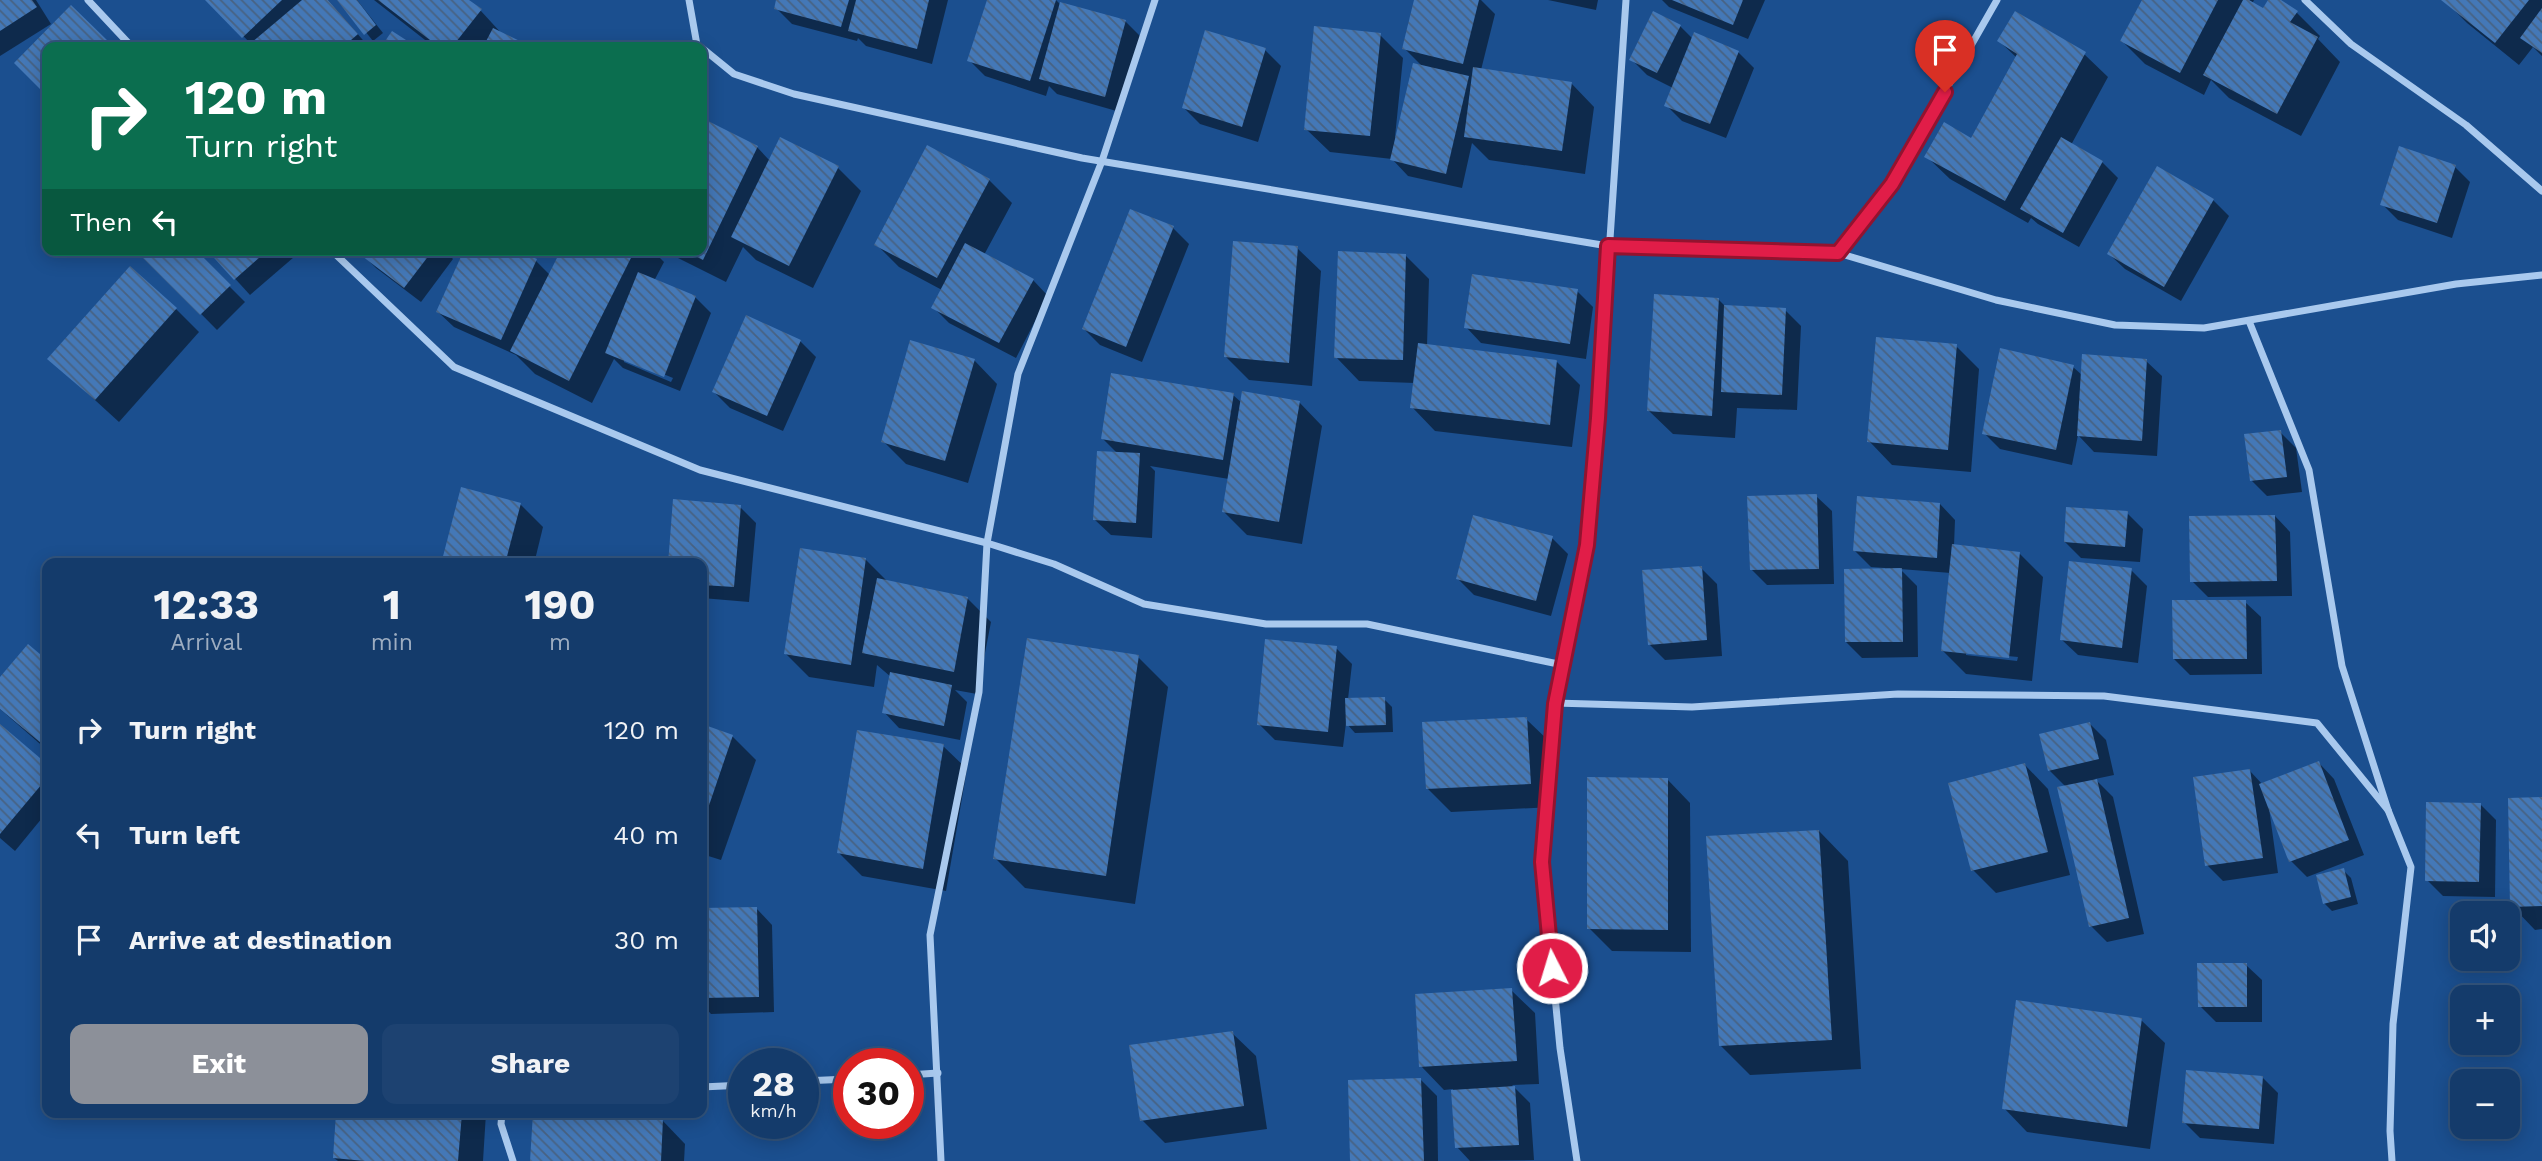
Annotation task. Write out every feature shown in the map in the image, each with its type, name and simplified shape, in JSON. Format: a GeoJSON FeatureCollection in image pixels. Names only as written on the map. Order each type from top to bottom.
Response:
{"type":"FeatureCollection","features":[{"type":"Feature","properties":{"kind":"street"},"geometry":{"type":"LineString","coordinates":[[88,0],[127,42]]}},
{"type":"Feature","properties":{"kind":"street"},"geometry":{"type":"LineString","coordinates":[[689,0],[696,42]]}},
{"type":"Feature","properties":{"kind":"street"},"geometry":{"type":"LineString","coordinates":[[941,1161],[930,934],[979,692],[987,543],[1018,374],[1101,161],[1155,0]]}},
{"type":"Feature","properties":{"kind":"street"},"geometry":{"type":"LineString","coordinates":[[1577,1161],[1560,1048],[1542,862],[1555,704],[1587,545],[1626,0]]}},
{"type":"Feature","properties":{"kind":"street"},"geometry":{"type":"LineString","coordinates":[[1838,253],[1892,184],[1997,0]]}},
{"type":"Feature","properties":{"kind":"street"},"geometry":{"type":"LineString","coordinates":[[2305,0],[2351,44],[2466,125],[2542,191]]}},
{"type":"Feature","properties":{"kind":"street"},"geometry":{"type":"LineString","coordinates":[[707,53],[734,74],[794,94],[1101,161],[1608,246],[1838,253],[1996,300],[2115,325],[2204,328],[2456,284],[2542,275]]}},
{"type":"Feature","properties":{"kind":"street"},"geometry":{"type":"LineString","coordinates":[[337,256],[454,368],[700,470],[987,543],[1054,564],[1143,604],[1266,624],[1367,624],[1563,665]]}},
{"type":"Feature","properties":{"kind":"street"},"geometry":{"type":"LineString","coordinates":[[2249,321],[2309,470],[2342,666],[2388,810],[2411,867],[2393,1024],[2390,1131],[2392,1161]]}},
{"type":"Feature","properties":{"kind":"street"},"geometry":{"type":"LineString","coordinates":[[1555,704],[1692,707],[1898,694],[2104,696],[2317,723],[2388,810]]}},
{"type":"Feature","properties":{"kind":"street"},"geometry":{"type":"LineString","coordinates":[[924,1074],[938,1073]]}},
{"type":"Feature","properties":{"kind":"street"},"geometry":{"type":"LineString","coordinates":[[707,1087],[728,1086]]}},
{"type":"Feature","properties":{"kind":"street"},"geometry":{"type":"LineString","coordinates":[[502,1118],[513,1161]]}},
{"type":"Feature","properties":{"kind":"building"},"geometry":{"type":"Polygon","coordinates":[[[0,0],[32,0],[37,7],[0,31],[0,0]]]}},
{"type":"Feature","properties":{"kind":"building"},"geometry":{"type":"Polygon","coordinates":[[[205,0],[282,0],[242,38],[205,0]]]}},
{"type":"Feature","properties":{"kind":"building"},"geometry":{"type":"Polygon","coordinates":[[[302,0],[328,0],[358,34],[349,42],[252,42],[302,0]]]}},
{"type":"Feature","properties":{"kind":"building"},"geometry":{"type":"Polygon","coordinates":[[[337,0],[357,0],[376,25],[364,35],[337,0]]]}},
{"type":"Feature","properties":{"kind":"building"},"geometry":{"type":"Polygon","coordinates":[[[378,0],[469,0],[482,9],[456,42],[433,42],[378,0]]]}},
{"type":"Feature","properties":{"kind":"building"},"geometry":{"type":"Polygon","coordinates":[[[776,0],[849,0],[841,27],[774,9],[776,0]]]}},
{"type":"Feature","properties":{"kind":"building"},"geometry":{"type":"Polygon","coordinates":[[[856,0],[929,0],[917,49],[848,31],[856,0]]]}},
{"type":"Feature","properties":{"kind":"building"},"geometry":{"type":"Polygon","coordinates":[[[987,0],[1056,0],[1030,81],[967,61],[987,0]]]}},
{"type":"Feature","properties":{"kind":"building"},"geometry":{"type":"Polygon","coordinates":[[[1414,0],[1479,0],[1463,64],[1402,49],[1414,0]]]}},
{"type":"Feature","properties":{"kind":"building"},"geometry":{"type":"Polygon","coordinates":[[[1672,0],[1743,0],[1733,25],[1672,0]]]}},
{"type":"Feature","properties":{"kind":"building"},"geometry":{"type":"Polygon","coordinates":[[[2142,0],[2218,0],[2180,73],[2120,41],[2142,0]]]}},
{"type":"Feature","properties":{"kind":"building"},"geometry":{"type":"Polygon","coordinates":[[[2243,0],[2249,0],[2263,8],[2268,0],[2281,0],[2298,11],[2290,22],[2318,37],[2277,114],[2203,75],[2243,0]]]}},
{"type":"Feature","properties":{"kind":"building"},"geometry":{"type":"Polygon","coordinates":[[[2441,0],[2529,0],[2495,43],[2441,0]]]}},
{"type":"Feature","properties":{"kind":"building"},"geometry":{"type":"Polygon","coordinates":[[[1060,2],[1126,20],[1105,97],[1039,79],[1060,2]]]}},
{"type":"Feature","properties":{"kind":"building"},"geometry":{"type":"Polygon","coordinates":[[[71,5],[109,42],[42,42],[42,91],[14,63],[71,5]]]}},
{"type":"Feature","properties":{"kind":"building"},"geometry":{"type":"Polygon","coordinates":[[[2542,8],[2542,53],[2520,38],[2542,8]]]}},
{"type":"Feature","properties":{"kind":"building"},"geometry":{"type":"Polygon","coordinates":[[[1653,11],[1681,25],[1657,73],[1629,60],[1653,11]]]}},
{"type":"Feature","properties":{"kind":"building"},"geometry":{"type":"Polygon","coordinates":[[[2015,11],[2086,52],[2005,201],[1924,157],[1944,122],[1971,138],[2017,54],[1997,41],[2015,11]]]}},
{"type":"Feature","properties":{"kind":"building"},"geometry":{"type":"Polygon","coordinates":[[[1314,26],[1381,33],[1370,136],[1304,130],[1314,26]]]}},
{"type":"Feature","properties":{"kind":"building"},"geometry":{"type":"Polygon","coordinates":[[[493,28],[522,42],[486,42],[493,28]]]}},
{"type":"Feature","properties":{"kind":"building"},"geometry":{"type":"Polygon","coordinates":[[[1205,30],[1266,48],[1242,127],[1182,108],[1205,30]]]}},
{"type":"Feature","properties":{"kind":"building"},"geometry":{"type":"Polygon","coordinates":[[[392,31],[409,42],[384,42],[392,31]]]}},
{"type":"Feature","properties":{"kind":"building"},"geometry":{"type":"Polygon","coordinates":[[[1694,32],[1739,51],[1710,124],[1664,106],[1694,32]]]}},
{"type":"Feature","properties":{"kind":"building"},"geometry":{"type":"Polygon","coordinates":[[[1413,63],[1469,76],[1446,174],[1390,160],[1413,63]]]}},
{"type":"Feature","properties":{"kind":"building"},"geometry":{"type":"Polygon","coordinates":[[[1473,67],[1572,82],[1562,151],[1464,137],[1473,67]]]}},
{"type":"Feature","properties":{"kind":"building"},"geometry":{"type":"Polygon","coordinates":[[[707,120],[758,146],[707,252],[707,120]]]}},
{"type":"Feature","properties":{"kind":"building"},"geometry":{"type":"Polygon","coordinates":[[[780,137],[839,166],[789,266],[731,237],[780,137]]]}},
{"type":"Feature","properties":{"kind":"building"},"geometry":{"type":"Polygon","coordinates":[[[2061,137],[2103,161],[2063,233],[2020,209],[2061,137]]]}},
{"type":"Feature","properties":{"kind":"building"},"geometry":{"type":"Polygon","coordinates":[[[927,145],[990,179],[937,278],[874,245],[927,145]]]}},
{"type":"Feature","properties":{"kind":"building"},"geometry":{"type":"Polygon","coordinates":[[[2399,146],[2456,165],[2437,223],[2380,205],[2399,146]]]}},
{"type":"Feature","properties":{"kind":"building"},"geometry":{"type":"Polygon","coordinates":[[[2157,166],[2214,199],[2164,287],[2107,254],[2157,166]]]}},
{"type":"Feature","properties":{"kind":"building"},"geometry":{"type":"Polygon","coordinates":[[[1130,209],[1174,226],[1126,347],[1082,329],[1130,209]]]}},
{"type":"Feature","properties":{"kind":"building"},"geometry":{"type":"Polygon","coordinates":[[[1233,241],[1298,246],[1289,363],[1224,357],[1233,241]]]}},
{"type":"Feature","properties":{"kind":"building"},"geometry":{"type":"Polygon","coordinates":[[[965,243],[1034,279],[999,343],[931,308],[965,243]]]}},
{"type":"Feature","properties":{"kind":"building"},"geometry":{"type":"Polygon","coordinates":[[[1338,251],[1406,254],[1403,360],[1334,358],[1338,251]]]}},
{"type":"Feature","properties":{"kind":"building"},"geometry":{"type":"Polygon","coordinates":[[[141,256],[202,256],[231,285],[200,315],[141,256]]]}},
{"type":"Feature","properties":{"kind":"building"},"geometry":{"type":"Polygon","coordinates":[[[212,256],[261,256],[234,280],[212,256]]]}},
{"type":"Feature","properties":{"kind":"building"},"geometry":{"type":"Polygon","coordinates":[[[362,256],[428,256],[404,288],[362,256]]]}},
{"type":"Feature","properties":{"kind":"building"},"geometry":{"type":"Polygon","coordinates":[[[461,256],[530,256],[537,259],[501,340],[436,312],[461,256]]]}},
{"type":"Feature","properties":{"kind":"building"},"geometry":{"type":"Polygon","coordinates":[[[558,256],[632,256],[569,381],[510,351],[558,256]]]}},
{"type":"Feature","properties":{"kind":"building"},"geometry":{"type":"Polygon","coordinates":[[[130,266],[177,308],[95,400],[47,359],[130,266]]]}},
{"type":"Feature","properties":{"kind":"building"},"geometry":{"type":"Polygon","coordinates":[[[638,272],[696,296],[664,377],[605,353],[638,272]]]}},
{"type":"Feature","properties":{"kind":"building"},"geometry":{"type":"Polygon","coordinates":[[[1472,274],[1578,289],[1570,344],[1464,328],[1472,274]]]}},
{"type":"Feature","properties":{"kind":"building"},"geometry":{"type":"Polygon","coordinates":[[[1654,294],[1719,298],[1712,416],[1647,411],[1654,294]]]}},
{"type":"Feature","properties":{"kind":"building"},"geometry":{"type":"Polygon","coordinates":[[[1724,305],[1786,308],[1782,395],[1721,392],[1724,305]]]}},
{"type":"Feature","properties":{"kind":"building"},"geometry":{"type":"Polygon","coordinates":[[[746,315],[801,340],[767,416],[712,392],[746,315]]]}},
{"type":"Feature","properties":{"kind":"building"},"geometry":{"type":"Polygon","coordinates":[[[1876,337],[1957,344],[1948,450],[1867,442],[1876,337]]]}},
{"type":"Feature","properties":{"kind":"building"},"geometry":{"type":"Polygon","coordinates":[[[910,340],[975,359],[945,461],[881,442],[910,340]]]}},
{"type":"Feature","properties":{"kind":"building"},"geometry":{"type":"Polygon","coordinates":[[[1418,343],[1557,360],[1550,425],[1410,408],[1418,343]]]}},
{"type":"Feature","properties":{"kind":"building"},"geometry":{"type":"Polygon","coordinates":[[[2000,348],[2074,365],[2056,450],[1982,434],[2000,348]]]}},
{"type":"Feature","properties":{"kind":"building"},"geometry":{"type":"Polygon","coordinates":[[[2082,354],[2147,359],[2142,441],[2077,436],[2082,354]]]}},
{"type":"Feature","properties":{"kind":"building"},"geometry":{"type":"Polygon","coordinates":[[[1111,373],[1234,393],[1223,460],[1101,439],[1111,373]]]}},
{"type":"Feature","properties":{"kind":"building"},"geometry":{"type":"Polygon","coordinates":[[[1242,391],[1300,401],[1279,522],[1222,512],[1242,391]]]}},
{"type":"Feature","properties":{"kind":"building"},"geometry":{"type":"Polygon","coordinates":[[[2281,430],[2287,477],[2250,481],[2244,434],[2281,430]]]}},
{"type":"Feature","properties":{"kind":"building"},"geometry":{"type":"Polygon","coordinates":[[[1097,451],[1140,453],[1136,523],[1093,520],[1097,451]]]}},
{"type":"Feature","properties":{"kind":"building"},"geometry":{"type":"Polygon","coordinates":[[[461,487],[521,503],[507,558],[443,558],[461,487]]]}},
{"type":"Feature","properties":{"kind":"building"},"geometry":{"type":"Polygon","coordinates":[[[1817,494],[1819,569],[1750,570],[1747,496],[1817,494]]]}},
{"type":"Feature","properties":{"kind":"building"},"geometry":{"type":"Polygon","coordinates":[[[1857,496],[1940,503],[1937,558],[1853,551],[1857,496]]]}},
{"type":"Feature","properties":{"kind":"building"},"geometry":{"type":"Polygon","coordinates":[[[673,499],[741,505],[734,587],[707,585],[707,558],[668,558],[673,499]]]}},
{"type":"Feature","properties":{"kind":"building"},"geometry":{"type":"Polygon","coordinates":[[[2066,507],[2128,511],[2125,547],[2064,542],[2066,507]]]}},
{"type":"Feature","properties":{"kind":"building"},"geometry":{"type":"Polygon","coordinates":[[[1473,515],[1553,536],[1536,601],[1456,579],[1473,515]]]}},
{"type":"Feature","properties":{"kind":"building"},"geometry":{"type":"Polygon","coordinates":[[[2275,515],[2277,581],[2190,582],[2189,516],[2275,515]]]}},
{"type":"Feature","properties":{"kind":"building"},"geometry":{"type":"Polygon","coordinates":[[[1952,544],[2020,552],[2009,658],[1941,651],[1952,544]]]}},
{"type":"Feature","properties":{"kind":"building"},"geometry":{"type":"Polygon","coordinates":[[[800,548],[866,558],[851,665],[784,654],[800,548]]]}},
{"type":"Feature","properties":{"kind":"building"},"geometry":{"type":"Polygon","coordinates":[[[2069,561],[2132,568],[2122,648],[2060,640],[2069,561]]]}},
{"type":"Feature","properties":{"kind":"building"},"geometry":{"type":"Polygon","coordinates":[[[1702,566],[1707,640],[1648,645],[1642,570],[1702,566]]]}},
{"type":"Feature","properties":{"kind":"building"},"geometry":{"type":"Polygon","coordinates":[[[1902,568],[1903,642],[1845,642],[1844,569],[1902,568]]]}},
{"type":"Feature","properties":{"kind":"building"},"geometry":{"type":"Polygon","coordinates":[[[877,578],[968,597],[954,672],[862,653],[877,578]]]}},
{"type":"Feature","properties":{"kind":"building"},"geometry":{"type":"Polygon","coordinates":[[[2172,600],[2246,600],[2247,659],[2173,659],[2172,600]]]}},
{"type":"Feature","properties":{"kind":"building"},"geometry":{"type":"Polygon","coordinates":[[[1027,638],[1139,655],[1106,876],[993,859],[1027,638]]]}},
{"type":"Feature","properties":{"kind":"building"},"geometry":{"type":"Polygon","coordinates":[[[1265,639],[1337,646],[1328,732],[1257,725],[1265,639]]]}},
{"type":"Feature","properties":{"kind":"building"},"geometry":{"type":"Polygon","coordinates":[[[28,644],[42,656],[42,744],[0,709],[0,677],[28,644]]]}},
{"type":"Feature","properties":{"kind":"building"},"geometry":{"type":"Polygon","coordinates":[[[890,672],[952,685],[944,726],[882,713],[890,672]]]}},
{"type":"Feature","properties":{"kind":"building"},"geometry":{"type":"Polygon","coordinates":[[[1385,697],[1386,725],[1346,726],[1345,698],[1385,697]]]}},
{"type":"Feature","properties":{"kind":"building"},"geometry":{"type":"Polygon","coordinates":[[[1527,717],[1531,784],[1426,789],[1422,722],[1527,717]]]}},
{"type":"Feature","properties":{"kind":"building"},"geometry":{"type":"Polygon","coordinates":[[[2090,722],[2099,759],[2048,771],[2039,734],[2090,722]]]}},
{"type":"Feature","properties":{"kind":"building"},"geometry":{"type":"Polygon","coordinates":[[[0,724],[42,760],[42,784],[0,834],[0,724]]]}},
{"type":"Feature","properties":{"kind":"building"},"geometry":{"type":"Polygon","coordinates":[[[707,726],[733,735],[707,811],[707,726]]]}},
{"type":"Feature","properties":{"kind":"building"},"geometry":{"type":"Polygon","coordinates":[[[857,730],[944,744],[923,869],[837,853],[857,730]]]}},
{"type":"Feature","properties":{"kind":"building"},"geometry":{"type":"Polygon","coordinates":[[[2319,761],[2349,840],[2289,862],[2259,784],[2319,761]]]}},
{"type":"Feature","properties":{"kind":"building"},"geometry":{"type":"Polygon","coordinates":[[[2025,763],[2048,852],[1971,871],[1948,783],[2025,763]]]}},
{"type":"Feature","properties":{"kind":"building"},"geometry":{"type":"Polygon","coordinates":[[[2250,769],[2263,858],[2205,866],[2193,777],[2250,769]]]}},
{"type":"Feature","properties":{"kind":"building"},"geometry":{"type":"Polygon","coordinates":[[[1587,777],[1668,778],[1668,930],[1587,929],[1587,777]]]}},
{"type":"Feature","properties":{"kind":"building"},"geometry":{"type":"Polygon","coordinates":[[[2097,779],[2129,918],[2089,927],[2057,787],[2097,779]]]}},
{"type":"Feature","properties":{"kind":"building"},"geometry":{"type":"Polygon","coordinates":[[[2542,797],[2542,906],[2520,907],[2520,901],[2510,901],[2508,798],[2542,797]]]}},
{"type":"Feature","properties":{"kind":"building"},"geometry":{"type":"Polygon","coordinates":[[[2426,802],[2481,803],[2479,882],[2425,881],[2426,802]]]}},
{"type":"Feature","properties":{"kind":"building"},"geometry":{"type":"Polygon","coordinates":[[[1819,830],[1832,1040],[1719,1046],[1706,836],[1819,830]]]}},
{"type":"Feature","properties":{"kind":"building"},"geometry":{"type":"Polygon","coordinates":[[[2344,868],[2351,897],[2323,904],[2316,875],[2344,868]]]}},
{"type":"Feature","properties":{"kind":"building"},"geometry":{"type":"Polygon","coordinates":[[[757,907],[759,997],[707,998],[707,908],[757,907]]]}},
{"type":"Feature","properties":{"kind":"building"},"geometry":{"type":"Polygon","coordinates":[[[2197,963],[2247,963],[2247,1007],[2198,1007],[2197,963]]]}},
{"type":"Feature","properties":{"kind":"building"},"geometry":{"type":"Polygon","coordinates":[[[1512,988],[1517,1061],[1419,1067],[1415,994],[1512,988]]]}},
{"type":"Feature","properties":{"kind":"building"},"geometry":{"type":"Polygon","coordinates":[[[2016,1000],[2142,1018],[2127,1127],[2002,1109],[2016,1000]]]}},
{"type":"Feature","properties":{"kind":"building"},"geometry":{"type":"Polygon","coordinates":[[[1233,1031],[1244,1106],[1140,1121],[1129,1045],[1233,1031]]]}},
{"type":"Feature","properties":{"kind":"building"},"geometry":{"type":"Polygon","coordinates":[[[2186,1070],[2263,1076],[2259,1129],[2182,1123],[2186,1070]]]}},
{"type":"Feature","properties":{"kind":"building"},"geometry":{"type":"Polygon","coordinates":[[[1421,1078],[1424,1161],[1350,1161],[1348,1080],[1421,1078]]]}},
{"type":"Feature","properties":{"kind":"building"},"geometry":{"type":"Polygon","coordinates":[[[1515,1086],[1519,1145],[1455,1148],[1451,1090],[1515,1086]]]}},
{"type":"Feature","properties":{"kind":"building"},"geometry":{"type":"Polygon","coordinates":[[[336,1118],[462,1118],[458,1161],[365,1161],[333,1158],[336,1118]]]}},
{"type":"Feature","properties":{"kind":"building"},"geometry":{"type":"Polygon","coordinates":[[[533,1118],[663,1119],[661,1161],[530,1161],[533,1118]]]}},
{"type":"Feature","properties":{"kind":"route"},"geometry":{"type":"LineString","coordinates":[[1552,968],[1542,862],[1555,704],[1587,545],[1608,246],[1838,253],[1892,184],[1945,92]]}}]}
